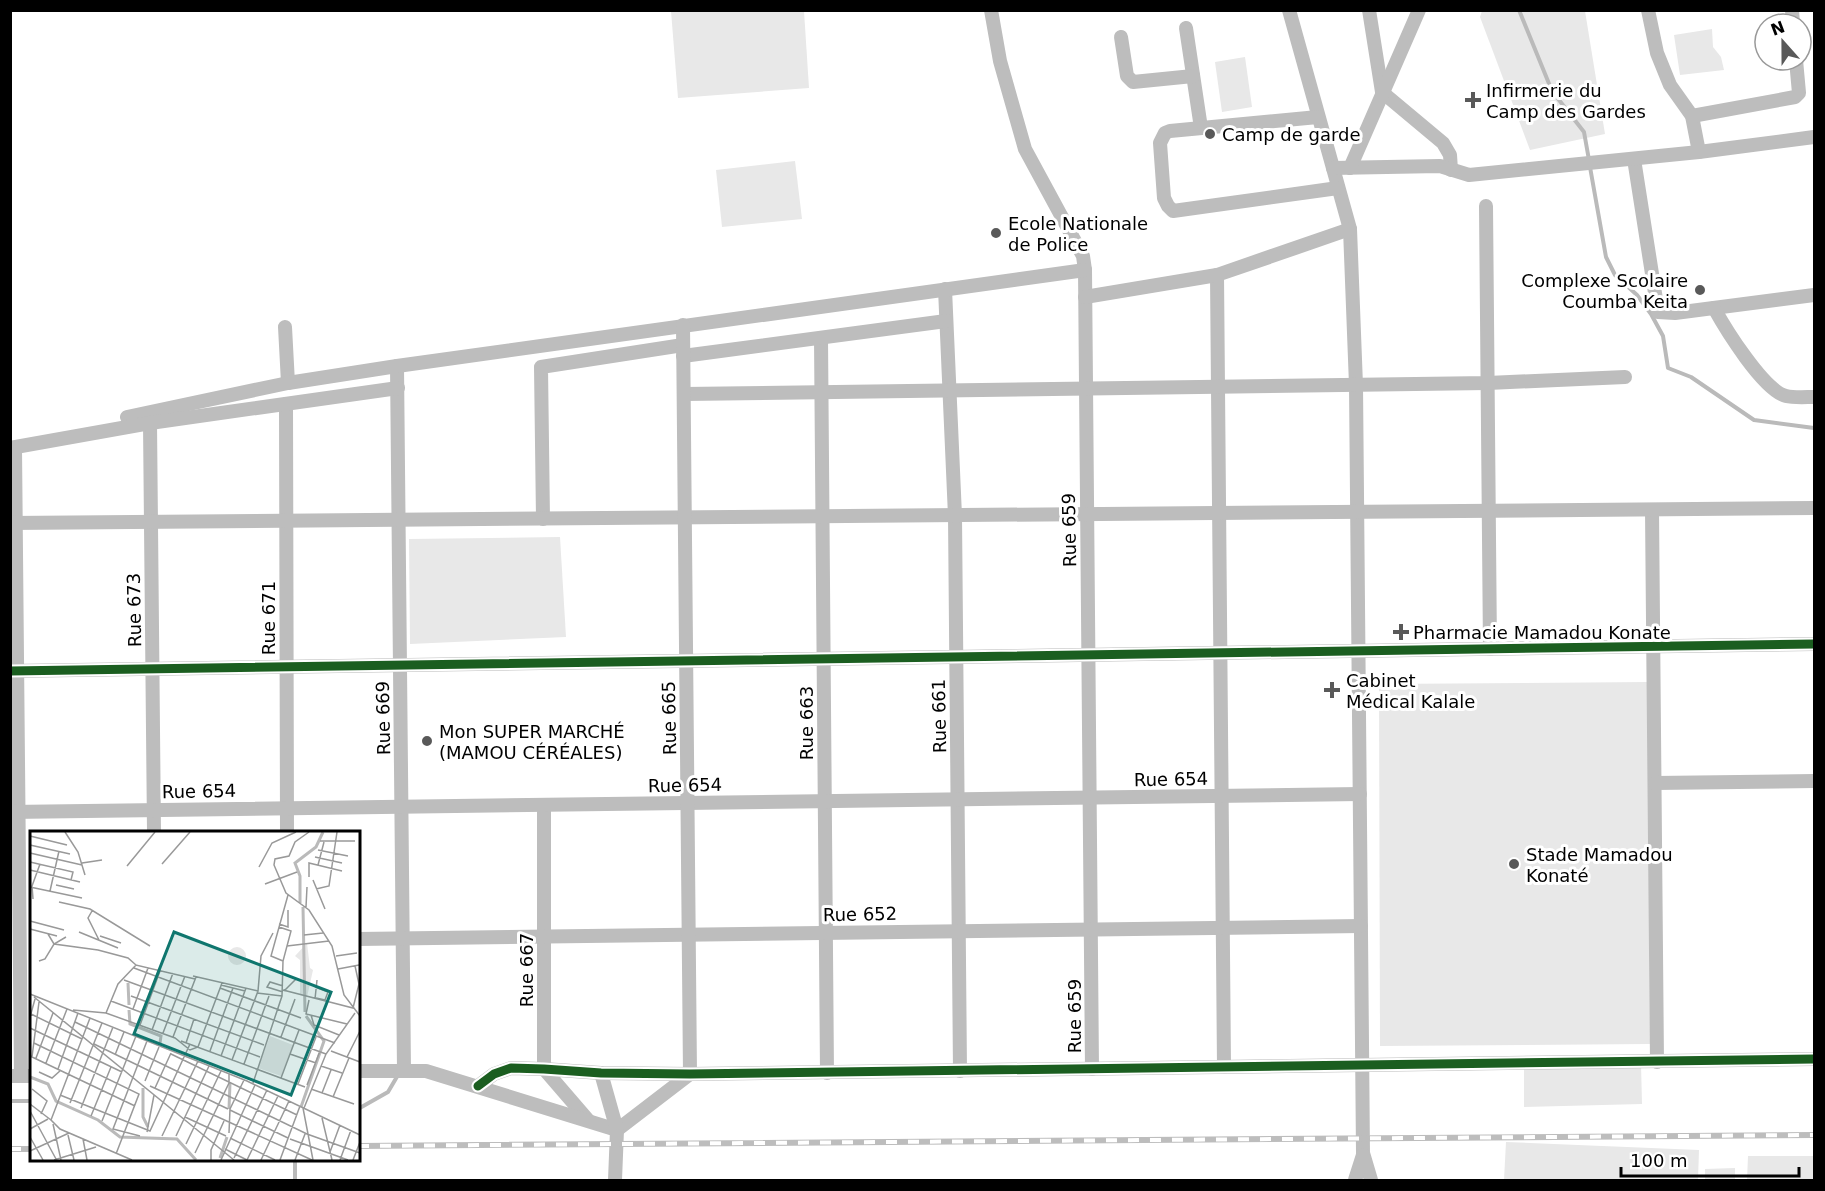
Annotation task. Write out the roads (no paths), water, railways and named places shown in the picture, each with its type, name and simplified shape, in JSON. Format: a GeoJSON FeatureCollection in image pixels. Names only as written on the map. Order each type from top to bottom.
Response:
{"type":"FeatureCollection","features":[{"type":"Feature","properties":{"kind":"street","name":"Rue 659"},"geometry":{"type":"LineString","coordinates":[[991,10],[1000,61],[1025,149],[1083,256],[1092,1069]]}},
{"type":"Feature","properties":{"kind":"street"},"geometry":{"type":"LineString","coordinates":[[1289,10],[1350,229],[1358,512],[1363,1065],[1363,1154],[1355,1180]]}},
{"type":"Feature","properties":{"kind":"street"},"geometry":{"type":"LineString","coordinates":[[1369,10],[1382,92],[1443,143],[1450,155],[1451,170]]}},
{"type":"Feature","properties":{"kind":"street"},"geometry":{"type":"LineString","coordinates":[[1350,168],[1419,10]]}},
{"type":"Feature","properties":{"kind":"street"},"geometry":{"type":"LineString","coordinates":[[1648,10],[1657,53],[1671,85],[1692,116],[1699,152]]}},
{"type":"Feature","properties":{"kind":"street"},"geometry":{"type":"LineString","coordinates":[[1186,28],[1201,128]]}},
{"type":"Feature","properties":{"kind":"street"},"geometry":{"type":"LineString","coordinates":[[1121,37],[1128,76],[1133,82],[1193,76]]}},
{"type":"Feature","properties":{"kind":"street"},"geometry":{"type":"LineString","coordinates":[[1692,116],[1795,98],[1799,93],[1797,72]]}},
{"type":"Feature","properties":{"kind":"street"},"geometry":{"type":"LineString","coordinates":[[1318,117],[1170,131],[1165,134],[1160,143],[1164,198],[1173,211],[1338,188]]}},
{"type":"Feature","properties":{"kind":"street"},"geometry":{"type":"LineString","coordinates":[[1333,168],[1440,166],[1469,175],[1699,152],[1815,137]]}},
{"type":"Feature","properties":{"kind":"street"},"geometry":{"type":"LineString","coordinates":[[1634,159],[1658,312],[1675,313],[1815,295]]}},
{"type":"Feature","properties":{"kind":"street"},"geometry":{"type":"LineString","coordinates":[[1486,206],[1490,649]]}},
{"type":"Feature","properties":{"kind":"street"},"geometry":{"type":"LineString","coordinates":[[1085,297],[1217,275],[1350,229]]}},
{"type":"Feature","properties":{"kind":"street"},"geometry":{"type":"LineString","coordinates":[[127,417],[288,383],[397,366],[1084,270]]}},
{"type":"Feature","properties":{"kind":"street"},"geometry":{"type":"LineString","coordinates":[[1217,275],[1224,1067]]}},
{"type":"Feature","properties":{"kind":"street","name":"Rue 661"},"geometry":{"type":"LineString","coordinates":[[945,289],[955,516],[960,1071]]}},
{"type":"Feature","properties":{"kind":"street"},"geometry":{"type":"LineString","coordinates":[[1714,308],[1727,332],[1775,390],[1786,396],[1815,397]]}},
{"type":"Feature","properties":{"kind":"street"},"geometry":{"type":"LineString","coordinates":[[543,519],[541,367],[821,338],[946,321]]}},
{"type":"Feature","properties":{"kind":"street","name":"Rue 665"},"geometry":{"type":"LineString","coordinates":[[683,326],[690,1074]]}},
{"type":"Feature","properties":{"kind":"street"},"geometry":{"type":"LineString","coordinates":[[285,327],[288,383]]}},
{"type":"Feature","properties":{"kind":"street","name":"Rue 663"},"geometry":{"type":"LineString","coordinates":[[821,338],[827,1072]]}},
{"type":"Feature","properties":{"kind":"street","name":"Rue 669"},"geometry":{"type":"LineString","coordinates":[[397,366],[404,1071]]}},
{"type":"Feature","properties":{"kind":"street"},"geometry":{"type":"LineString","coordinates":[[684,394],[1488,383],[1625,377]]}},
{"type":"Feature","properties":{"kind":"street"},"geometry":{"type":"LineString","coordinates":[[21,1076],[20,943],[14,812],[13,448],[150,423],[398,388]]}},
{"type":"Feature","properties":{"kind":"street","name":"Rue 671"},"geometry":{"type":"LineString","coordinates":[[286,404],[288,831]]}},
{"type":"Feature","properties":{"kind":"street","name":"Rue 673"},"geometry":{"type":"LineString","coordinates":[[150,423],[154,831]]}},
{"type":"Feature","properties":{"kind":"street"},"geometry":{"type":"LineString","coordinates":[[13,523],[1815,508]]}},
{"type":"Feature","properties":{"kind":"street"},"geometry":{"type":"LineString","coordinates":[[1652,510],[1658,1062]]}},
{"type":"Feature","properties":{"kind":"street"},"geometry":{"type":"LineString","coordinates":[[14,671],[1815,644]]}},
{"type":"Feature","properties":{"kind":"street"},"geometry":{"type":"LineString","coordinates":[[1655,783],[1815,781]]}},
{"type":"Feature","properties":{"kind":"street","name":"Rue 654"},"geometry":{"type":"LineString","coordinates":[[14,812],[1360,794]]}},
{"type":"Feature","properties":{"kind":"street","name":"Rue 667"},"geometry":{"type":"LineString","coordinates":[[544,805],[544,1069]]}},
{"type":"Feature","properties":{"kind":"street","name":"Rue 652"},"geometry":{"type":"LineString","coordinates":[[360,939],[1361,926]]}},
{"type":"Feature","properties":{"kind":"street"},"geometry":{"type":"LineString","coordinates":[[478,1086],[494,1074],[511,1068],[601,1073],[690,1074],[1815,1059]]}},
{"type":"Feature","properties":{"kind":"street"},"geometry":{"type":"LineString","coordinates":[[544,1069],[588,1120]]}},
{"type":"Feature","properties":{"kind":"street"},"geometry":{"type":"LineString","coordinates":[[360,1071],[426,1071],[617,1130]]}},
{"type":"Feature","properties":{"kind":"street"},"geometry":{"type":"LineString","coordinates":[[601,1073],[617,1130],[615,1180]]}},
{"type":"Feature","properties":{"kind":"street"},"geometry":{"type":"LineString","coordinates":[[617,1130],[690,1074]]}},
{"type":"Feature","properties":{"kind":"street"},"geometry":{"type":"LineString","coordinates":[[1363,1154],[1371,1180]]}},
{"type":"Feature","properties":{"kind":"waterway"},"geometry":{"type":"LineString","coordinates":[[1519,10],[1552,91],[1584,132],[1589,160]]}},
{"type":"Feature","properties":{"kind":"waterway"},"geometry":{"type":"LineString","coordinates":[[1590,167],[1606,257],[1615,275],[1637,295],[1651,314],[1663,336],[1668,368],[1691,377],[1754,420],[1814,428]]}},
{"type":"Feature","properties":{"kind":"waterway"},"geometry":{"type":"LineString","coordinates":[[360,1108],[388,1092],[398,1075]]}},
{"type":"Feature","properties":{"kind":"waterway"},"geometry":{"type":"LineString","coordinates":[[10,1101],[30,1101]]}},
{"type":"Feature","properties":{"kind":"waterway"},"geometry":{"type":"LineString","coordinates":[[295,1161],[295,1180]]}},
{"type":"Feature","properties":{"kind":"railway"},"geometry":{"type":"LineString","coordinates":[[360,1146],[1814,1135]]}},
{"type":"Feature","properties":{"kind":"railway"},"geometry":{"type":"LineString","coordinates":[[10,1149],[30,1149]]}},
{"type":"Feature","properties":{"kind":"place","name":"Infirmerie du Camp des Gardes"},"geometry":{"type":"Point","coordinates":[1473,100]}},
{"type":"Feature","properties":{"kind":"place","name":"Camp de garde"},"geometry":{"type":"Point","coordinates":[1210,134]}},
{"type":"Feature","properties":{"kind":"place","name":"Ecole Nationale de Police"},"geometry":{"type":"Point","coordinates":[996,233]}},
{"type":"Feature","properties":{"kind":"place","name":"Complexe Scolaire Coumba Keita"},"geometry":{"type":"Point","coordinates":[1700,290]}},
{"type":"Feature","properties":{"kind":"place","name":"Pharmacie Mamadou Konate"},"geometry":{"type":"Point","coordinates":[1401,632]}},
{"type":"Feature","properties":{"kind":"place","name":"Cabinet Médical Kalale"},"geometry":{"type":"Point","coordinates":[1332,690]}},
{"type":"Feature","properties":{"kind":"place","name":"Mon SUPER MARCHÉ (MAMOU CÉRÉALES)"},"geometry":{"type":"Point","coordinates":[427,741]}},
{"type":"Feature","properties":{"kind":"place","name":"Stade Mamadou Konaté"},"geometry":{"type":"Point","coordinates":[1514,864]}}]}
